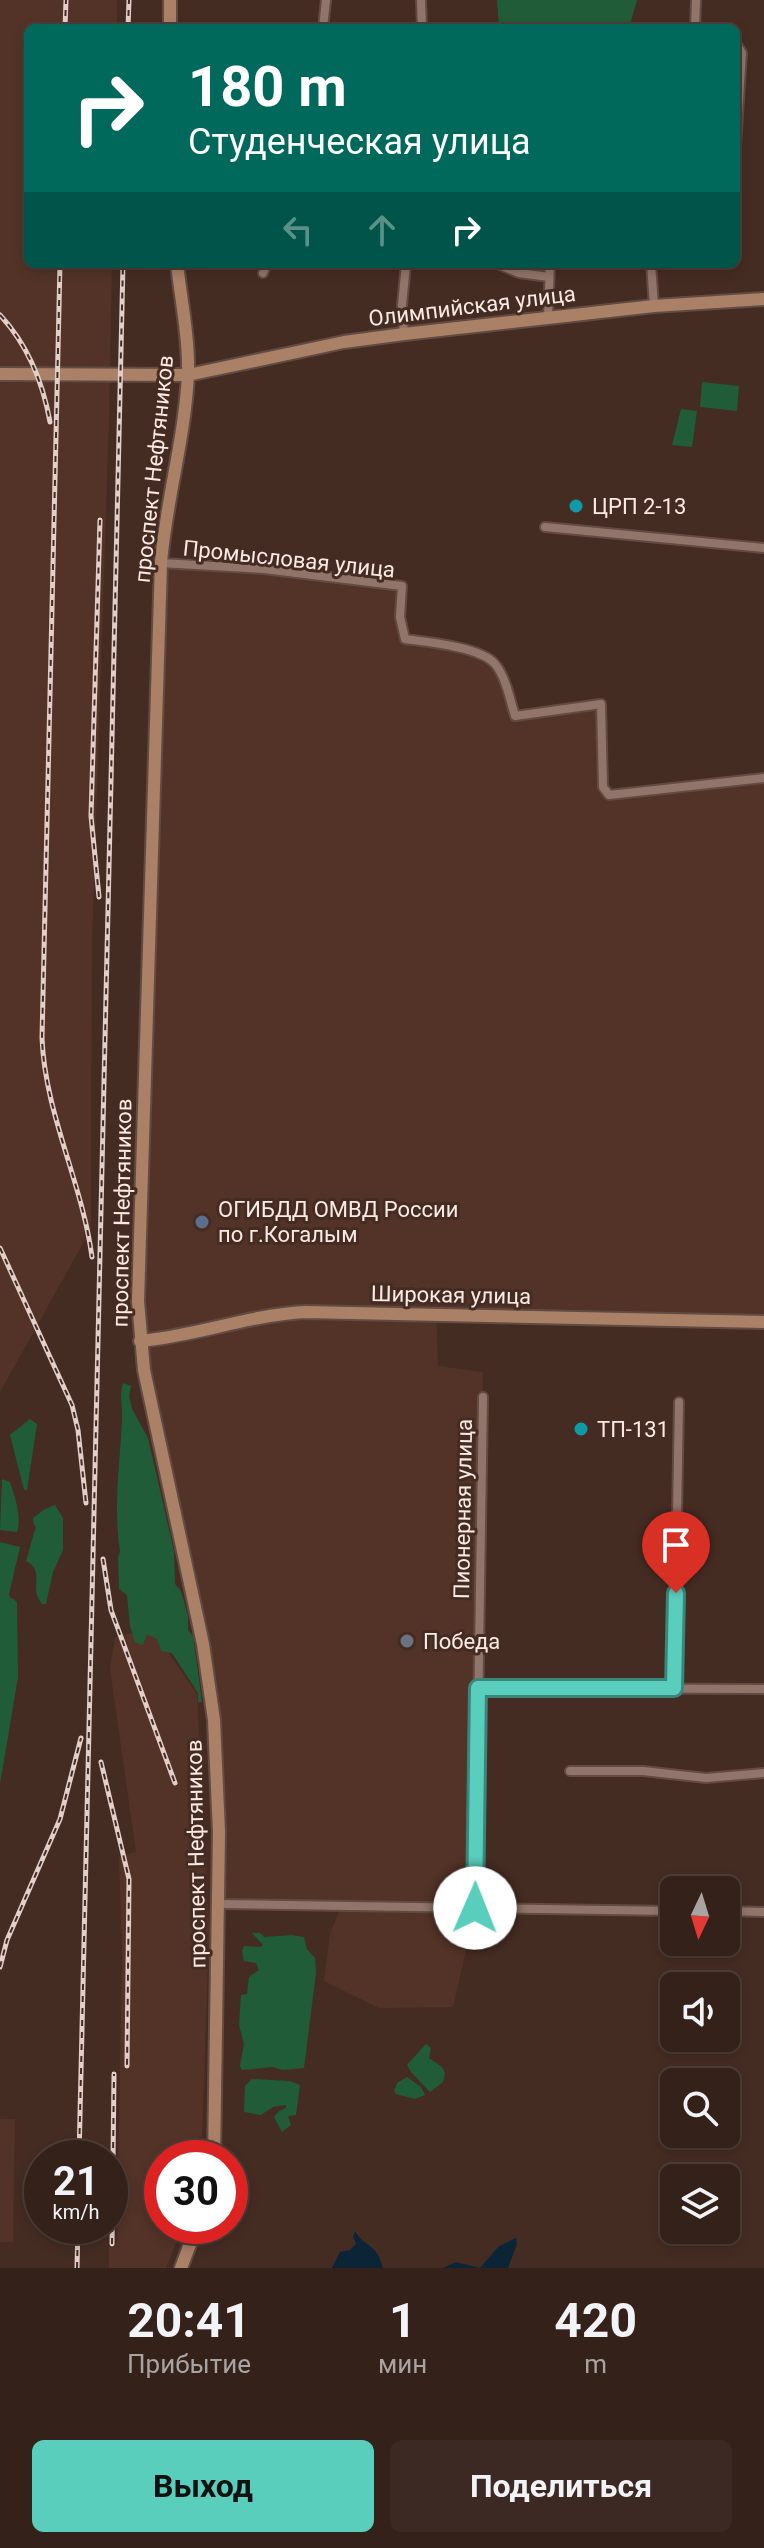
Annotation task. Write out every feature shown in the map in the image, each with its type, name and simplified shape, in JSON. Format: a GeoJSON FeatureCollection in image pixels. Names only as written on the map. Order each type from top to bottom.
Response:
{"type":"FeatureCollection","features":[{"type":"Feature","properties":{"kind":"main road"},"geometry":{"type":"LineString","coordinates":[[170,0],[170,24]]}},
{"type":"Feature","properties":{"kind":"main road","name":"проспект Нефтяников"},"geometry":{"type":"LineString","coordinates":[[177,268],[188,375],[183,429],[161,563],[139,1268],[140,1341],[211,1694],[218,1785],[219,1904],[214,2140]]}},
{"type":"Feature","properties":{"kind":"main road","name":"Олимпийская улица"},"geometry":{"type":"LineString","coordinates":[[0,374],[188,375],[344,342],[404,334],[654,306],[764,299]]}},
{"type":"Feature","properties":{"kind":"main road","name":"Широкая улица"},"geometry":{"type":"LineString","coordinates":[[140,1341],[262,1316],[305,1312],[764,1322]]}},
{"type":"Feature","properties":{"kind":"main road"},"geometry":{"type":"LineString","coordinates":[[181,2268],[190,2244]]}},
{"type":"Feature","properties":{"kind":"street"},"geometry":{"type":"LineString","coordinates":[[323,24],[326,0]]}},
{"type":"Feature","properties":{"kind":"street"},"geometry":{"type":"LineString","coordinates":[[421,0],[422,24]]}},
{"type":"Feature","properties":{"kind":"street"},"geometry":{"type":"LineString","coordinates":[[695,24],[696,0]]}},
{"type":"Feature","properties":{"kind":"street"},"geometry":{"type":"LineString","coordinates":[[740,50],[740,84]]}},
{"type":"Feature","properties":{"kind":"street"},"geometry":{"type":"LineString","coordinates":[[404,334],[402,305],[406,268]]}},
{"type":"Feature","properties":{"kind":"street"},"geometry":{"type":"LineString","coordinates":[[507,268],[549,277]]}},
{"type":"Feature","properties":{"kind":"street"},"geometry":{"type":"LineString","coordinates":[[548,317],[550,268]]}},
{"type":"Feature","properties":{"kind":"street"},"geometry":{"type":"LineString","coordinates":[[651,268],[654,306]]}},
{"type":"Feature","properties":{"kind":"street"},"geometry":{"type":"LineString","coordinates":[[545,527],[764,548]]}},
{"type":"Feature","properties":{"kind":"street","name":"Промысловая улица"},"geometry":{"type":"LineString","coordinates":[[161,563],[239,567],[402,586],[400,617],[405,639],[475,653],[491,660],[501,673],[515,716],[601,704],[603,787],[609,795],[764,778]]}},
{"type":"Feature","properties":{"kind":"street","name":"Пионерная улица"},"geometry":{"type":"LineString","coordinates":[[475,1908],[483,1397]]}},
{"type":"Feature","properties":{"kind":"street"},"geometry":{"type":"LineString","coordinates":[[674,1688],[679,1402]]}},
{"type":"Feature","properties":{"kind":"street"},"geometry":{"type":"LineString","coordinates":[[478,1688],[764,1689]]}},
{"type":"Feature","properties":{"kind":"street"},"geometry":{"type":"LineString","coordinates":[[570,1771],[655,1772],[706,1778],[764,1773]]}},
{"type":"Feature","properties":{"kind":"street"},"geometry":{"type":"LineString","coordinates":[[219,1904],[660,1911]]}},
{"type":"Feature","properties":{"kind":"street"},"geometry":{"type":"LineString","coordinates":[[740,1912],[764,1910]]}},
{"type":"Feature","properties":{"kind":"shaded area"},"geometry":{"type":"Polygon","coordinates":[[[0,0],[117,0],[117,24],[24,24],[24,268],[112,268],[92,941],[91,1229],[0,1392],[0,0]]]}},
{"type":"Feature","properties":{"kind":"shaded area"},"geometry":{"type":"Polygon","coordinates":[[[161,563],[402,586],[400,610],[405,639],[491,660],[515,716],[601,704],[604,791],[764,778],[764,1322],[436,1315],[438,1366],[483,1372],[475,1908],[469,1920],[469,1937],[453,2007],[379,2008],[324,1981],[330,1934],[340,1909],[219,1904],[214,1720],[140,1341],[161,563]]]}},
{"type":"Feature","properties":{"kind":"shaded area"},"geometry":{"type":"Polygon","coordinates":[[[152,1629],[197,1694],[209,1933],[202,2136],[195,2140],[144,2140],[144,2244],[176,2244],[166,2268],[109,2268],[109,2247],[128,2244],[128,2140],[119,2140],[122,1955],[119,1857],[136,1852],[110,1669],[115,1637],[152,1629]]]}},
{"type":"Feature","properties":{"kind":"shaded area"},"geometry":{"type":"Polygon","coordinates":[[[0,2119],[15,2119],[13,2242],[0,2242],[0,2119]]]}},
{"type":"Feature","properties":{"kind":"green space"},"geometry":{"type":"Polygon","coordinates":[[[497,0],[637,0],[630,24],[499,24],[497,0]]]}},
{"type":"Feature","properties":{"kind":"green space"},"geometry":{"type":"Polygon","coordinates":[[[702,382],[739,386],[737,411],[700,407],[702,382]]]}},
{"type":"Feature","properties":{"kind":"green space"},"geometry":{"type":"Polygon","coordinates":[[[681,409],[697,411],[692,447],[672,445],[681,409]]]}},
{"type":"Feature","properties":{"kind":"green space"},"geometry":{"type":"Polygon","coordinates":[[[123,1383],[131,1386],[129,1396],[132,1409],[148,1438],[174,1551],[175,1584],[181,1591],[188,1616],[188,1630],[193,1636],[202,1702],[198,1702],[198,1693],[172,1653],[161,1651],[157,1639],[147,1634],[143,1645],[135,1642],[127,1595],[119,1589],[117,1502],[123,1383]]]}},
{"type":"Feature","properties":{"kind":"green space"},"geometry":{"type":"Polygon","coordinates":[[[30,1419],[37,1424],[27,1490],[24,1490],[10,1435],[30,1419]]]}},
{"type":"Feature","properties":{"kind":"green space"},"geometry":{"type":"Polygon","coordinates":[[[2,1479],[10,1482],[16,1500],[17,1532],[0,1530],[2,1479]]]}},
{"type":"Feature","properties":{"kind":"green space"},"geometry":{"type":"Polygon","coordinates":[[[55,1505],[63,1518],[63,1550],[53,1572],[46,1604],[42,1604],[36,1592],[35,1570],[26,1561],[36,1526],[33,1518],[55,1505]]]}},
{"type":"Feature","properties":{"kind":"green space"},"geometry":{"type":"Polygon","coordinates":[[[0,1542],[20,1547],[9,1594],[17,1603],[18,1677],[0,1784],[0,1542]]]}},
{"type":"Feature","properties":{"kind":"green space"},"geometry":{"type":"Polygon","coordinates":[[[252,1933],[260,1933],[264,1937],[304,1937],[307,1949],[315,1958],[316,1973],[304,2068],[242,2070],[240,2066],[244,2044],[239,2025],[241,1995],[247,1994],[249,1977],[259,1970],[256,1963],[244,1961],[242,1951],[244,1946],[263,1945],[252,1933]]]}},
{"type":"Feature","properties":{"kind":"green space"},"geometry":{"type":"Polygon","coordinates":[[[426,2044],[431,2048],[429,2058],[445,2073],[443,2082],[430,2092],[407,2065],[426,2044]]]}},
{"type":"Feature","properties":{"kind":"green space"},"geometry":{"type":"Polygon","coordinates":[[[407,2077],[421,2087],[425,2095],[415,2099],[396,2094],[397,2083],[407,2077]]]}},
{"type":"Feature","properties":{"kind":"green space"},"geometry":{"type":"Polygon","coordinates":[[[252,2079],[289,2081],[300,2085],[296,2115],[288,2116],[291,2125],[282,2132],[274,2117],[286,2105],[273,2107],[261,2115],[244,2112],[245,2086],[252,2079]]]}},
{"type":"Feature","properties":{"kind":"water"},"geometry":{"type":"Polygon","coordinates":[[[355,2231],[374,2249],[383,2268],[332,2268],[340,2252],[350,2250],[356,2244],[355,2231]]]}},
{"type":"Feature","properties":{"kind":"water"},"geometry":{"type":"Polygon","coordinates":[[[516,2238],[517,2244],[508,2268],[480,2268],[499,2246],[516,2238]]]}},
{"type":"Feature","properties":{"kind":"water"},"geometry":{"type":"Polygon","coordinates":[[[456,2262],[480,2268],[443,2268],[456,2262]]]}},
{"type":"Feature","properties":{"kind":"railway"},"geometry":{"type":"LineString","coordinates":[[65,24],[66,0]]}},
{"type":"Feature","properties":{"kind":"railway"},"geometry":{"type":"LineString","coordinates":[[128,24],[129,0]]}},
{"type":"Feature","properties":{"kind":"railway"},"geometry":{"type":"LineString","coordinates":[[60,268],[42,1038],[50,1094],[92,1257]]}},
{"type":"Feature","properties":{"kind":"railway"},"geometry":{"type":"LineString","coordinates":[[79,2140],[123,268]]}},
{"type":"Feature","properties":{"kind":"railway"},"geometry":{"type":"LineString","coordinates":[[0,315],[18,338],[32,365],[50,422]]}},
{"type":"Feature","properties":{"kind":"railway"},"geometry":{"type":"LineString","coordinates":[[99,897],[91,816],[100,520]]}},
{"type":"Feature","properties":{"kind":"railway"},"geometry":{"type":"LineString","coordinates":[[0,1248],[72,1405],[78,1430],[86,1503]]}},
{"type":"Feature","properties":{"kind":"railway"},"geometry":{"type":"LineString","coordinates":[[103,1559],[111,1610],[175,1783]]}},
{"type":"Feature","properties":{"kind":"railway"},"geometry":{"type":"LineString","coordinates":[[0,1967],[7,1940],[60,1819],[81,1738]]}},
{"type":"Feature","properties":{"kind":"railway"},"geometry":{"type":"LineString","coordinates":[[101,1762],[129,1879],[127,2066]]}},
{"type":"Feature","properties":{"kind":"railway"},"geometry":{"type":"LineString","coordinates":[[113,2140],[114,2074]]}},
{"type":"Feature","properties":{"kind":"railway"},"geometry":{"type":"LineString","coordinates":[[77,2268],[78,2244]]}},
{"type":"Feature","properties":{"kind":"place","name":"ЦРП 2-13"},"geometry":{"type":"Point","coordinates":[576,506]}},
{"type":"Feature","properties":{"kind":"place","name":"ОГИБДД ОМВД России по г.Когалым"},"geometry":{"type":"Point","coordinates":[202,1222]}},
{"type":"Feature","properties":{"kind":"place","name":"ТП-131"},"geometry":{"type":"Point","coordinates":[581,1429]}},
{"type":"Feature","properties":{"kind":"place","name":"Победа"},"geometry":{"type":"Point","coordinates":[407,1641]}},
{"type":"Feature","properties":{"kind":"route"},"geometry":{"type":"LineString","coordinates":[[475,1908],[478,1688],[674,1688],[676,1593]]}}]}
